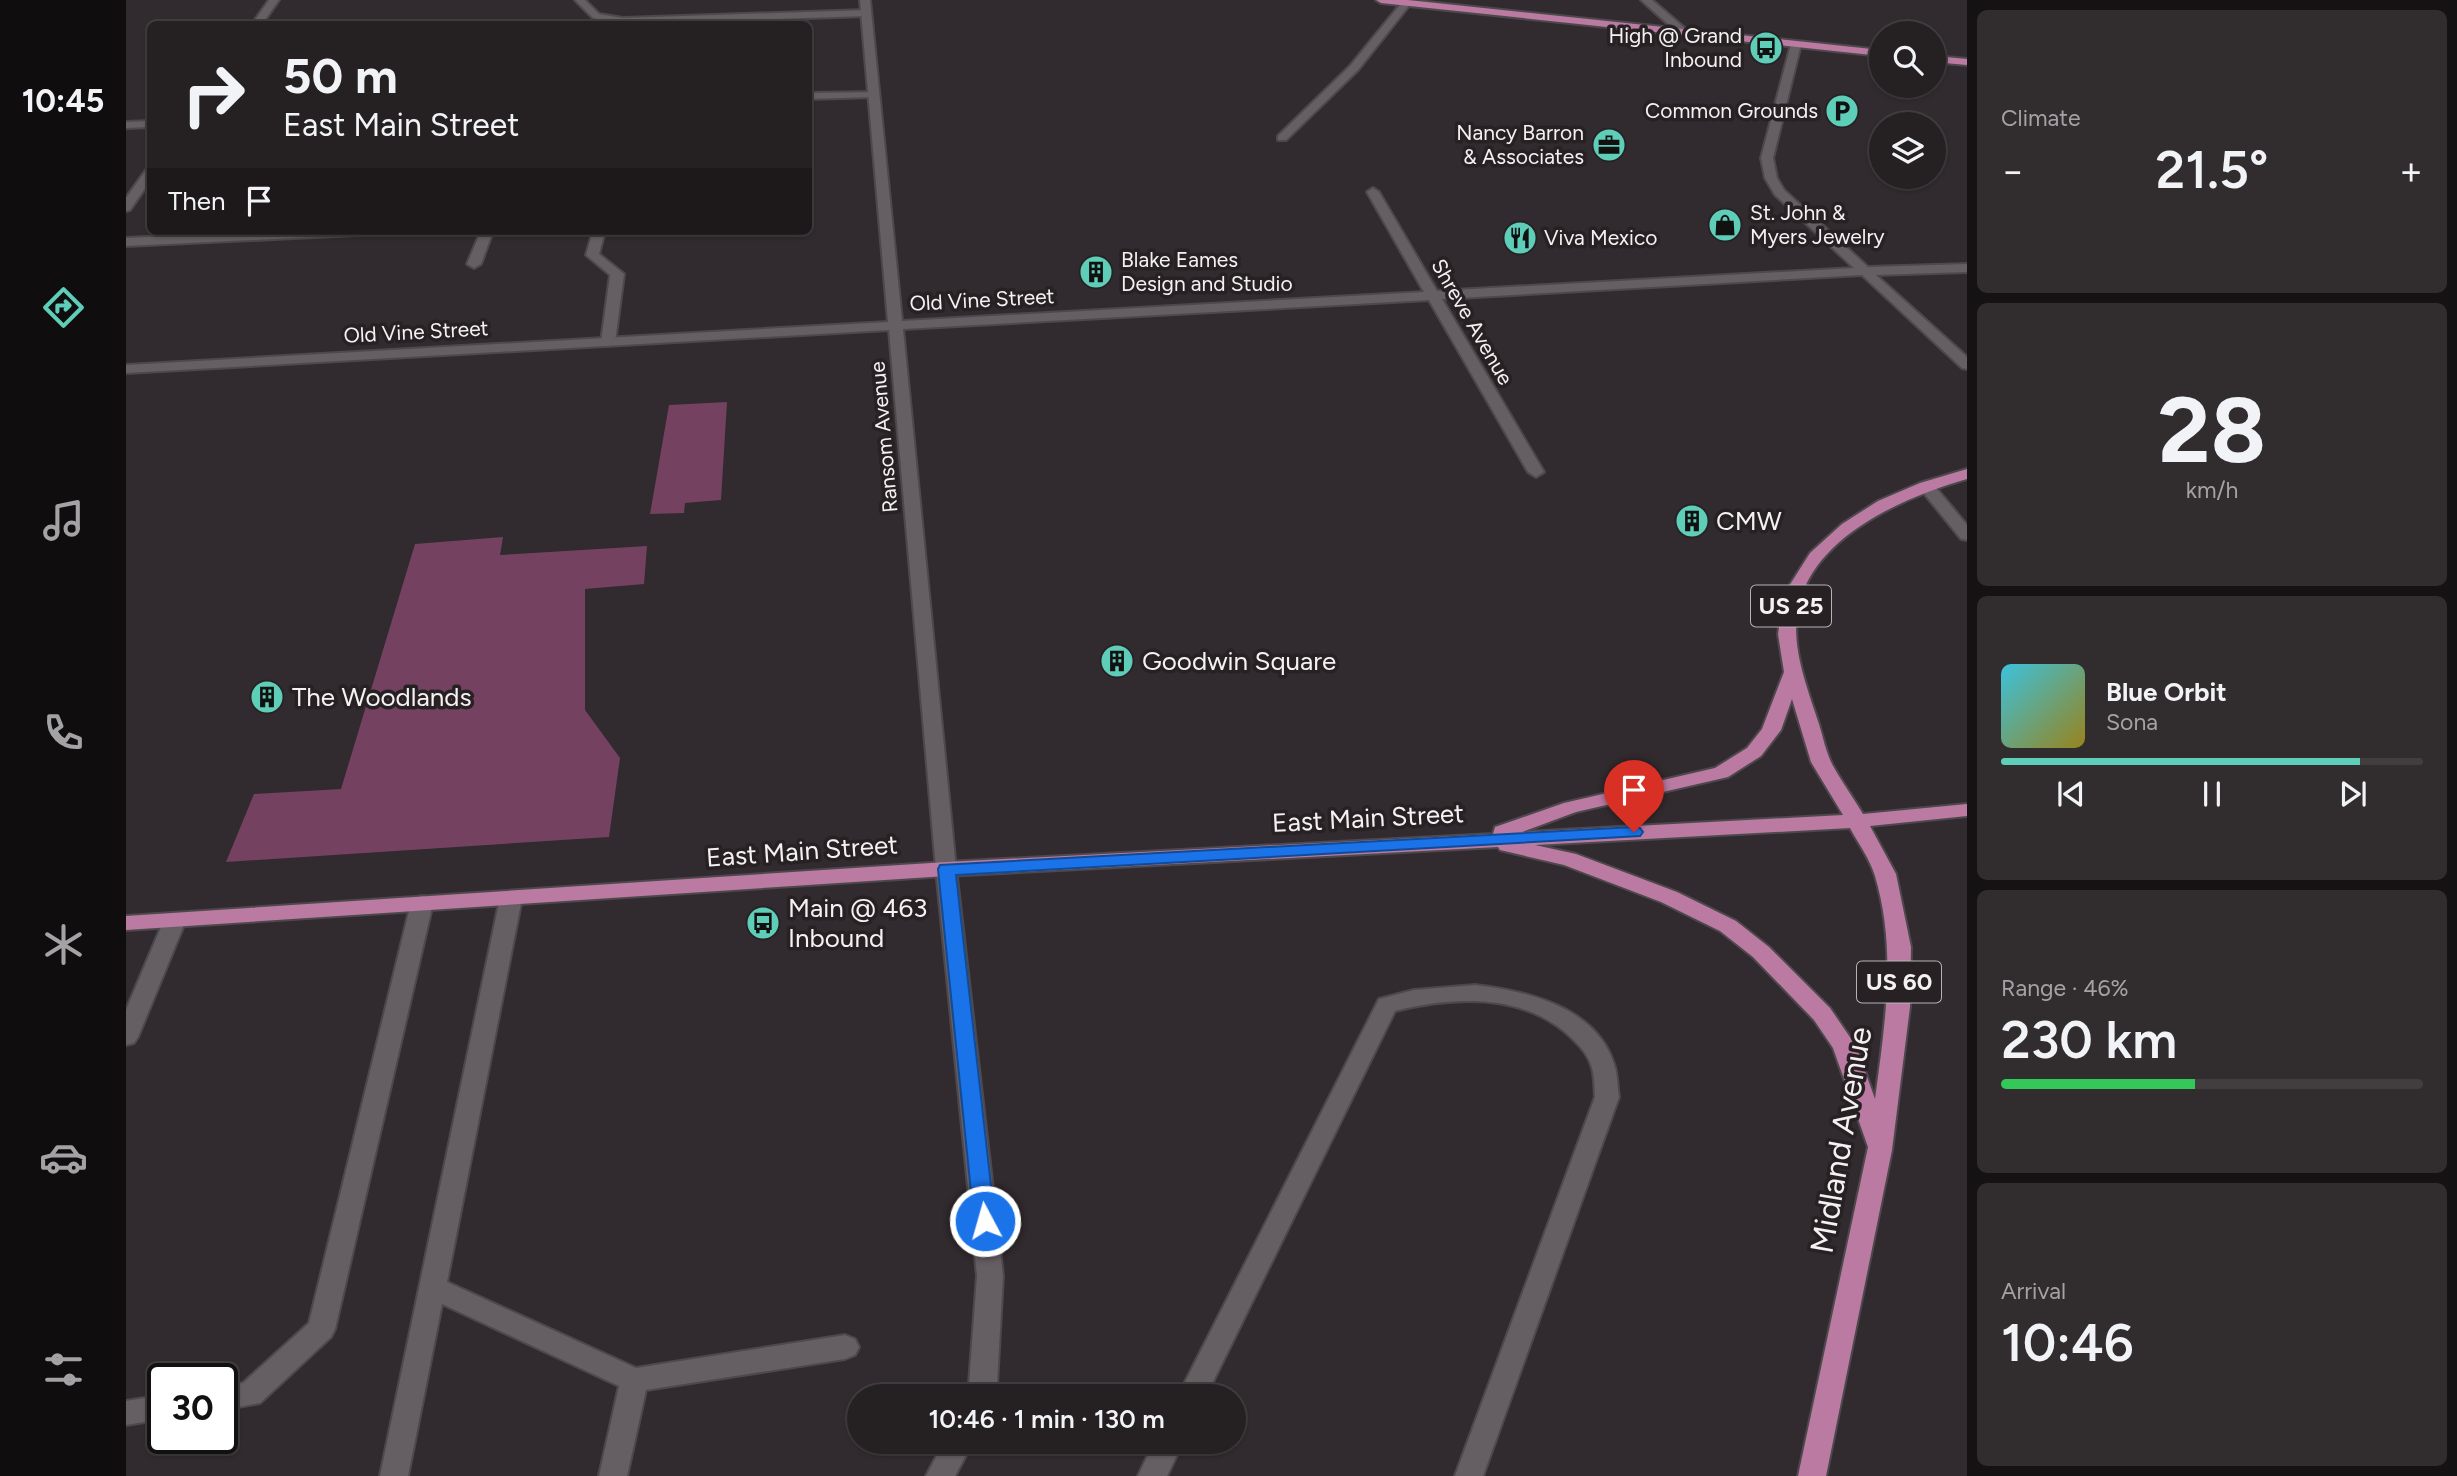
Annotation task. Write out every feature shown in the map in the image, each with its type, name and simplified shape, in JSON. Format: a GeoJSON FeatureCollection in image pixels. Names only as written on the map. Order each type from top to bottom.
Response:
{"type":"FeatureCollection","features":[{"type":"Feature","properties":{"kind":"main road"},"geometry":{"type":"LineString","coordinates":[[1381,0],[1869,52]]}},
{"type":"Feature","properties":{"kind":"main road"},"geometry":{"type":"LineString","coordinates":[[1946,60],[1967,62]]}},
{"type":"Feature","properties":{"kind":"main road","name":"US 25"},"geometry":{"type":"LineString","coordinates":[[1857,821],[1821,762],[1793,672],[1787,634],[1793,594],[1816,557],[1849,527],[1884,504],[1926,486],[1967,474]]}},
{"type":"Feature","properties":{"kind":"main road"},"geometry":{"type":"LineString","coordinates":[[1481,839],[1571,807],[1721,773],[1754,752],[1771,730],[1793,672]]}},
{"type":"Feature","properties":{"kind":"main road","name":"East Main Street"},"geometry":{"type":"LineString","coordinates":[[126,923],[946,869],[1857,821],[1967,810]]}},
{"type":"Feature","properties":{"kind":"main road","name":"Midland Avenue"},"geometry":{"type":"LineString","coordinates":[[1812,1476],[1880,1150],[1899,1007],[1900,947],[1885,874],[1857,821]]}},
{"type":"Feature","properties":{"kind":"main road","name":"East Main Street"},"geometry":{"type":"LineString","coordinates":[[1481,839],[1569,859],[1669,897],[1728,926],[1762,952],[1822,1014],[1844,1046],[1880,1150]]}},
{"type":"Feature","properties":{"kind":"street"},"geometry":{"type":"LineString","coordinates":[[259,21],[274,0]]}},
{"type":"Feature","properties":{"kind":"street"},"geometry":{"type":"LineString","coordinates":[[580,0],[596,16],[623,21],[863,16]]}},
{"type":"Feature","properties":{"kind":"street"},"geometry":{"type":"LineString","coordinates":[[1646,0],[1683,32]]}},
{"type":"Feature","properties":{"kind":"street"},"geometry":{"type":"LineString","coordinates":[[1282,138],[1354,68],[1406,3]]}},
{"type":"Feature","properties":{"kind":"street","name":"Ransom Avenue"},"geometry":{"type":"LineString","coordinates":[[863,16],[873,94],[946,869],[990,1276],[983,1384]]}},
{"type":"Feature","properties":{"kind":"street"},"geometry":{"type":"LineString","coordinates":[[1796,44],[1767,158],[1771,178],[1779,192],[1967,365]]}},
{"type":"Feature","properties":{"kind":"street"},"geometry":{"type":"LineString","coordinates":[[812,96],[873,94]]}},
{"type":"Feature","properties":{"kind":"street"},"geometry":{"type":"LineString","coordinates":[[126,125],[147,124]]}},
{"type":"Feature","properties":{"kind":"street"},"geometry":{"type":"LineString","coordinates":[[126,207],[147,177]]}},
{"type":"Feature","properties":{"kind":"street","name":"Shreve Avenue"},"geometry":{"type":"LineString","coordinates":[[1373,192],[1536,472]]}},
{"type":"Feature","properties":{"kind":"street"},"geometry":{"type":"LineString","coordinates":[[126,242],[273,235]]}},
{"type":"Feature","properties":{"kind":"street"},"geometry":{"type":"LineString","coordinates":[[474,264],[485,235]]}},
{"type":"Feature","properties":{"kind":"street"},"geometry":{"type":"LineString","coordinates":[[598,235],[592,255],[617,274],[608,342]]}},
{"type":"Feature","properties":{"kind":"street","name":"Old Vine Street"},"geometry":{"type":"LineString","coordinates":[[126,369],[1864,271],[1967,268]]}},
{"type":"Feature","properties":{"kind":"street"},"geometry":{"type":"LineString","coordinates":[[1926,486],[1967,535]]}},
{"type":"Feature","properties":{"kind":"street"},"geometry":{"type":"LineString","coordinates":[[394,1476],[511,898]]}},
{"type":"Feature","properties":{"kind":"street"},"geometry":{"type":"LineString","coordinates":[[238,1396],[250,1394],[321,1329],[422,903]]}},
{"type":"Feature","properties":{"kind":"street"},"geometry":{"type":"LineString","coordinates":[[126,1037],[176,920]]}},
{"type":"Feature","properties":{"kind":"street"},"geometry":{"type":"LineString","coordinates":[[1198,1384],[1387,1005],[1418,996],[1491,992],[1538,1005],[1579,1029],[1602,1061],[1607,1097],[1469,1476]]}},
{"type":"Feature","properties":{"kind":"street"},"geometry":{"type":"LineString","coordinates":[[432,1287],[634,1380],[845,1347]]}},
{"type":"Feature","properties":{"kind":"street"},"geometry":{"type":"LineString","coordinates":[[613,1476],[634,1380]]}},
{"type":"Feature","properties":{"kind":"street"},"geometry":{"type":"LineString","coordinates":[[126,1413],[147,1410]]}},
{"type":"Feature","properties":{"kind":"street"},"geometry":{"type":"LineString","coordinates":[[940,1476],[952,1454]]}},
{"type":"Feature","properties":{"kind":"street"},"geometry":{"type":"LineString","coordinates":[[1152,1476],[1163,1454]]}},
{"type":"Feature","properties":{"kind":"shaded area"},"geometry":{"type":"Polygon","coordinates":[[[727,402],[721,500],[685,503],[684,513],[650,514],[669,405],[727,402]]]}},
{"type":"Feature","properties":{"kind":"shaded area"},"geometry":{"type":"Polygon","coordinates":[[[503,537],[500,555],[647,546],[644,584],[585,589],[585,710],[620,758],[609,837],[226,862],[254,794],[341,789],[415,544],[503,537]]]}},
{"type":"Feature","properties":{"kind":"place","name":"High @ Grand Inbound"},"geometry":{"type":"Point","coordinates":[1766,48]}},
{"type":"Feature","properties":{"kind":"place","name":"Common Grounds"},"geometry":{"type":"Point","coordinates":[1842,111]}},
{"type":"Feature","properties":{"kind":"place","name":"Nancy Barron & Associates"},"geometry":{"type":"Point","coordinates":[1609,145]}},
{"type":"Feature","properties":{"kind":"place","name":"St. John & Myers Jewelry"},"geometry":{"type":"Point","coordinates":[1725,225]}},
{"type":"Feature","properties":{"kind":"place","name":"Viva Mexico"},"geometry":{"type":"Point","coordinates":[1520,238]}},
{"type":"Feature","properties":{"kind":"place","name":"Blake Eames Design and Studio"},"geometry":{"type":"Point","coordinates":[1096,272]}},
{"type":"Feature","properties":{"kind":"place","name":"CMW"},"geometry":{"type":"Point","coordinates":[1692,521]}},
{"type":"Feature","properties":{"kind":"place","name":"Goodwin Square"},"geometry":{"type":"Point","coordinates":[1117,661]}},
{"type":"Feature","properties":{"kind":"place","name":"The Woodlands"},"geometry":{"type":"Point","coordinates":[267,697]}},
{"type":"Feature","properties":{"kind":"place","name":"Main @ 463 Inbound"},"geometry":{"type":"Point","coordinates":[763,923]}},
{"type":"Feature","properties":{"kind":"route"},"geometry":{"type":"LineString","coordinates":[[985,1221],[946,869],[1634,832]]}}]}
